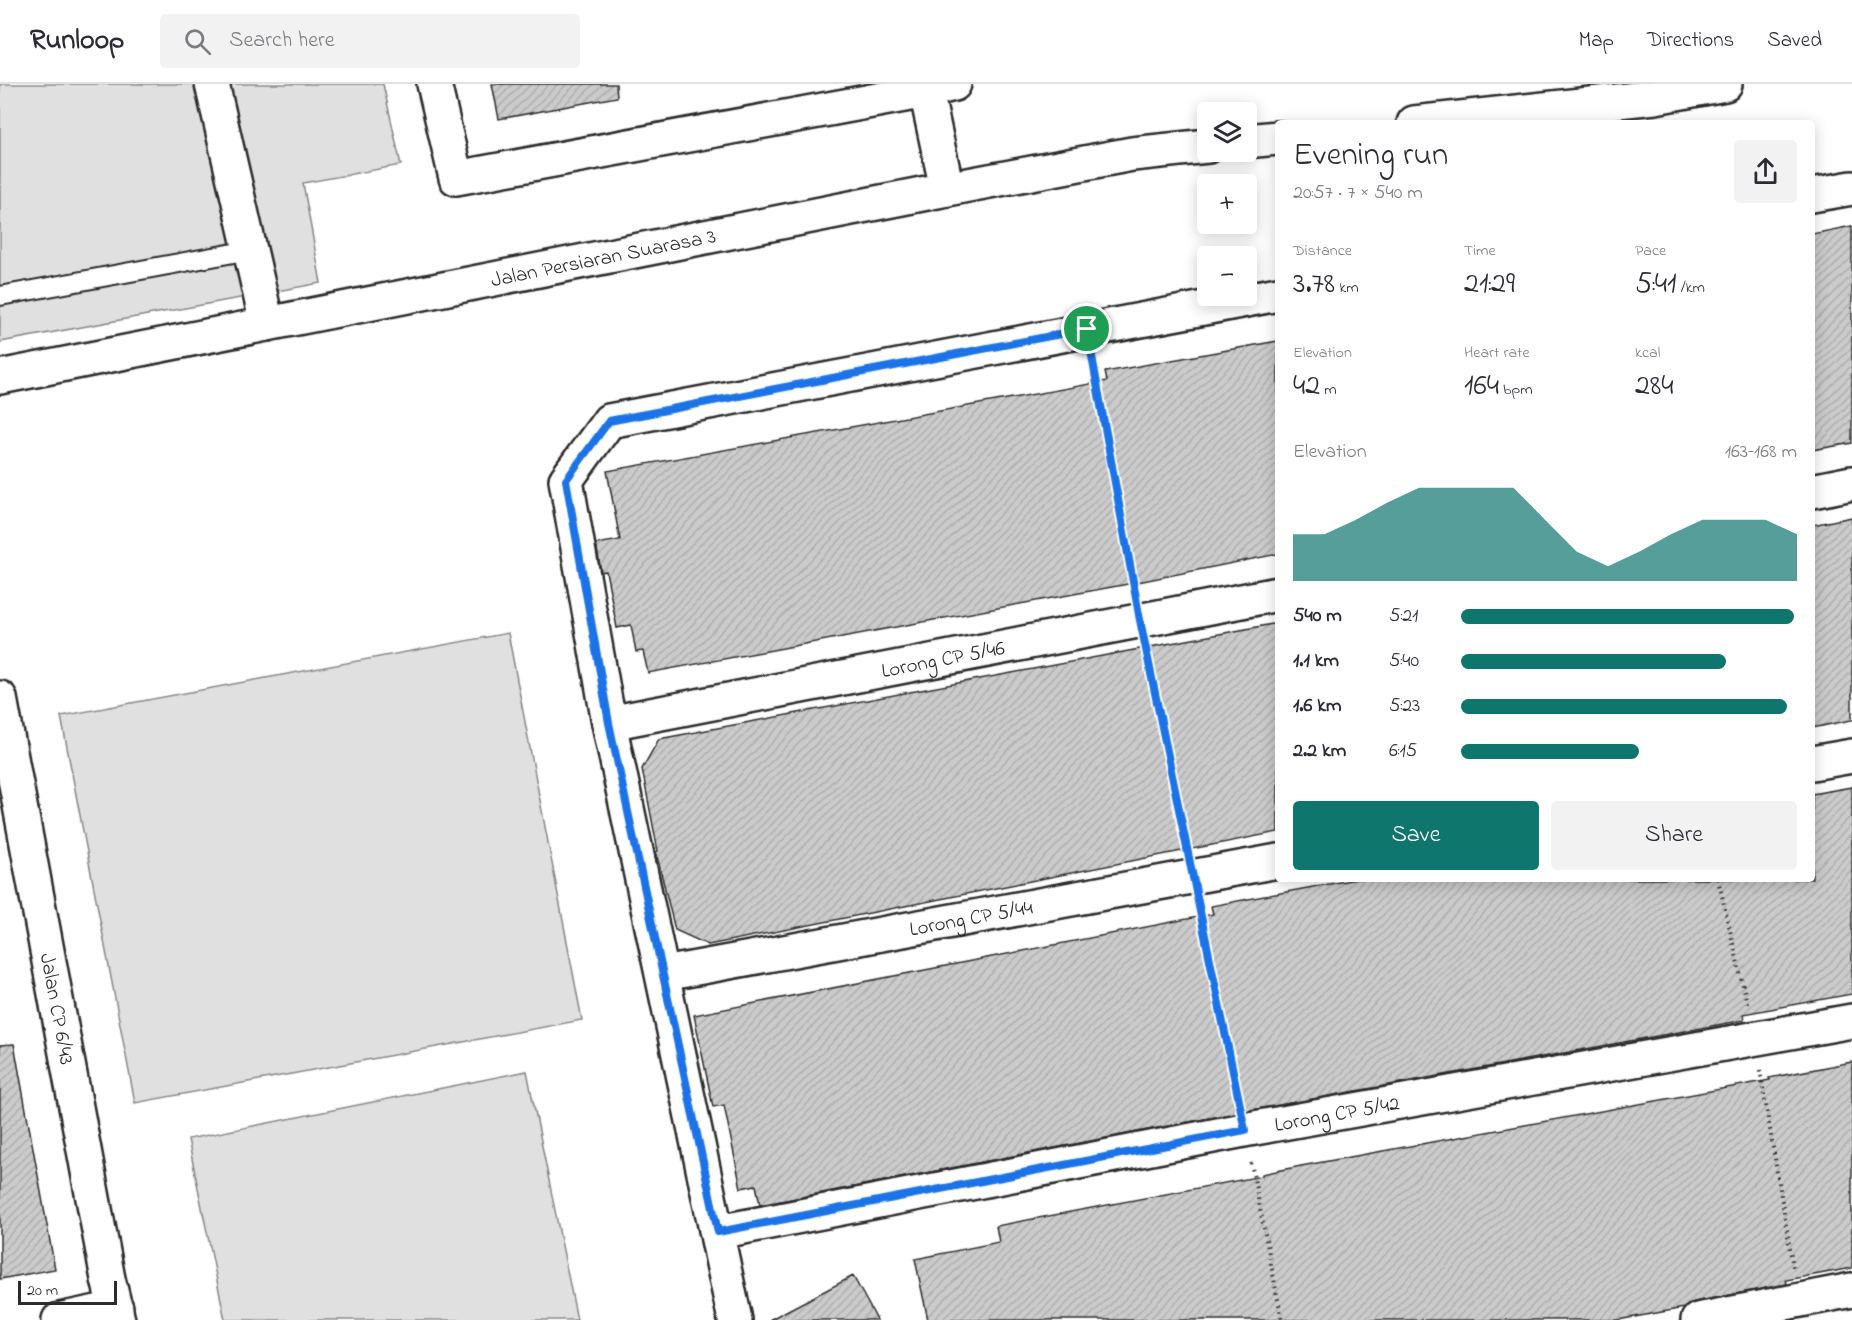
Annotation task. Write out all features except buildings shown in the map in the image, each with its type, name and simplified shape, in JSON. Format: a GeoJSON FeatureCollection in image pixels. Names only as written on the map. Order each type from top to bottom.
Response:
{"type":"FeatureCollection","features":[{"type":"Feature","properties":{"kind":"street"},"geometry":{"type":"LineString","coordinates":[[212,84],[267,324]]}},
{"type":"Feature","properties":{"kind":"street"},"geometry":{"type":"LineString","coordinates":[[434,84],[456,178],[940,88],[947,189]]}},
{"type":"Feature","properties":{"kind":"street"},"geometry":{"type":"LineString","coordinates":[[1436,120],[1654,90],[1725,84]]}},
{"type":"Feature","properties":{"kind":"street"},"geometry":{"type":"LineString","coordinates":[[1257,140],[1275,138]]}},
{"type":"Feature","properties":{"kind":"street","name":"Jalan Persiaran Suarasa 3"},"geometry":{"type":"LineString","coordinates":[[0,377],[947,189],[1132,154],[1197,147]]}},
{"type":"Feature","properties":{"kind":"street"},"geometry":{"type":"LineString","coordinates":[[1815,194],[1852,188]]}},
{"type":"Feature","properties":{"kind":"street"},"geometry":{"type":"LineString","coordinates":[[735,1320],[664,974],[609,723],[566,480],[609,421],[1275,295]]}},
{"type":"Feature","properties":{"kind":"street"},"geometry":{"type":"LineString","coordinates":[[1815,489],[1852,483]]}},
{"type":"Feature","properties":{"kind":"street","name":"Lorong CP 5/46"},"geometry":{"type":"LineString","coordinates":[[609,723],[1275,595]]}},
{"type":"Feature","properties":{"kind":"street","name":"Jalan CP 6/43"},"geometry":{"type":"LineString","coordinates":[[0,698],[108,1279],[117,1314]]}},
{"type":"Feature","properties":{"kind":"street"},"geometry":{"type":"LineString","coordinates":[[1815,763],[1852,756]]}},
{"type":"Feature","properties":{"kind":"street","name":"Lorong CP 5/44"},"geometry":{"type":"LineString","coordinates":[[664,974],[1275,862]]}},
{"type":"Feature","properties":{"kind":"street","name":"Lorong CP 5/42"},"geometry":{"type":"LineString","coordinates":[[718,1232],[1245,1130],[1852,1021]]}},
{"type":"Feature","properties":{"kind":"street"},"geometry":{"type":"LineString","coordinates":[[1698,1320],[1852,1290]]}},
{"type":"Feature","properties":{"kind":"street"},"geometry":{"type":"LineString","coordinates":[[59,1320],[117,1314]]}},
{"type":"Feature","properties":{"kind":"lane"},"geometry":{"type":"LineString","coordinates":[[0,296],[250,250]]}},
{"type":"Feature","properties":{"kind":"path"},"geometry":{"type":"LineString","coordinates":[[1087,329],[1140,620],[1282,1320]]}},
{"type":"Feature","properties":{"kind":"path"},"geometry":{"type":"LineString","coordinates":[[1719,882],[1755,1038],[1798,1300]]}},
{"type":"Feature","properties":{"kind":"shaded area"},"geometry":{"type":"Polygon","coordinates":[[[0,84],[383,84],[401,165],[303,183],[321,283],[0,342],[0,84]]]}},
{"type":"Feature","properties":{"kind":"shaded area"},"geometry":{"type":"Polygon","coordinates":[[[508,633],[582,1020],[135,1103],[61,716],[508,633]]]}},
{"type":"Feature","properties":{"kind":"shaded area"},"geometry":{"type":"Polygon","coordinates":[[[527,1071],[577,1320],[225,1320],[188,1139],[527,1071]]]}},
{"type":"Feature","properties":{"kind":"route"},"geometry":{"type":"LineString","coordinates":[[1087,329],[1140,620],[1245,1130],[718,1232],[609,723],[566,480],[609,421],[1087,329]]}}]}
